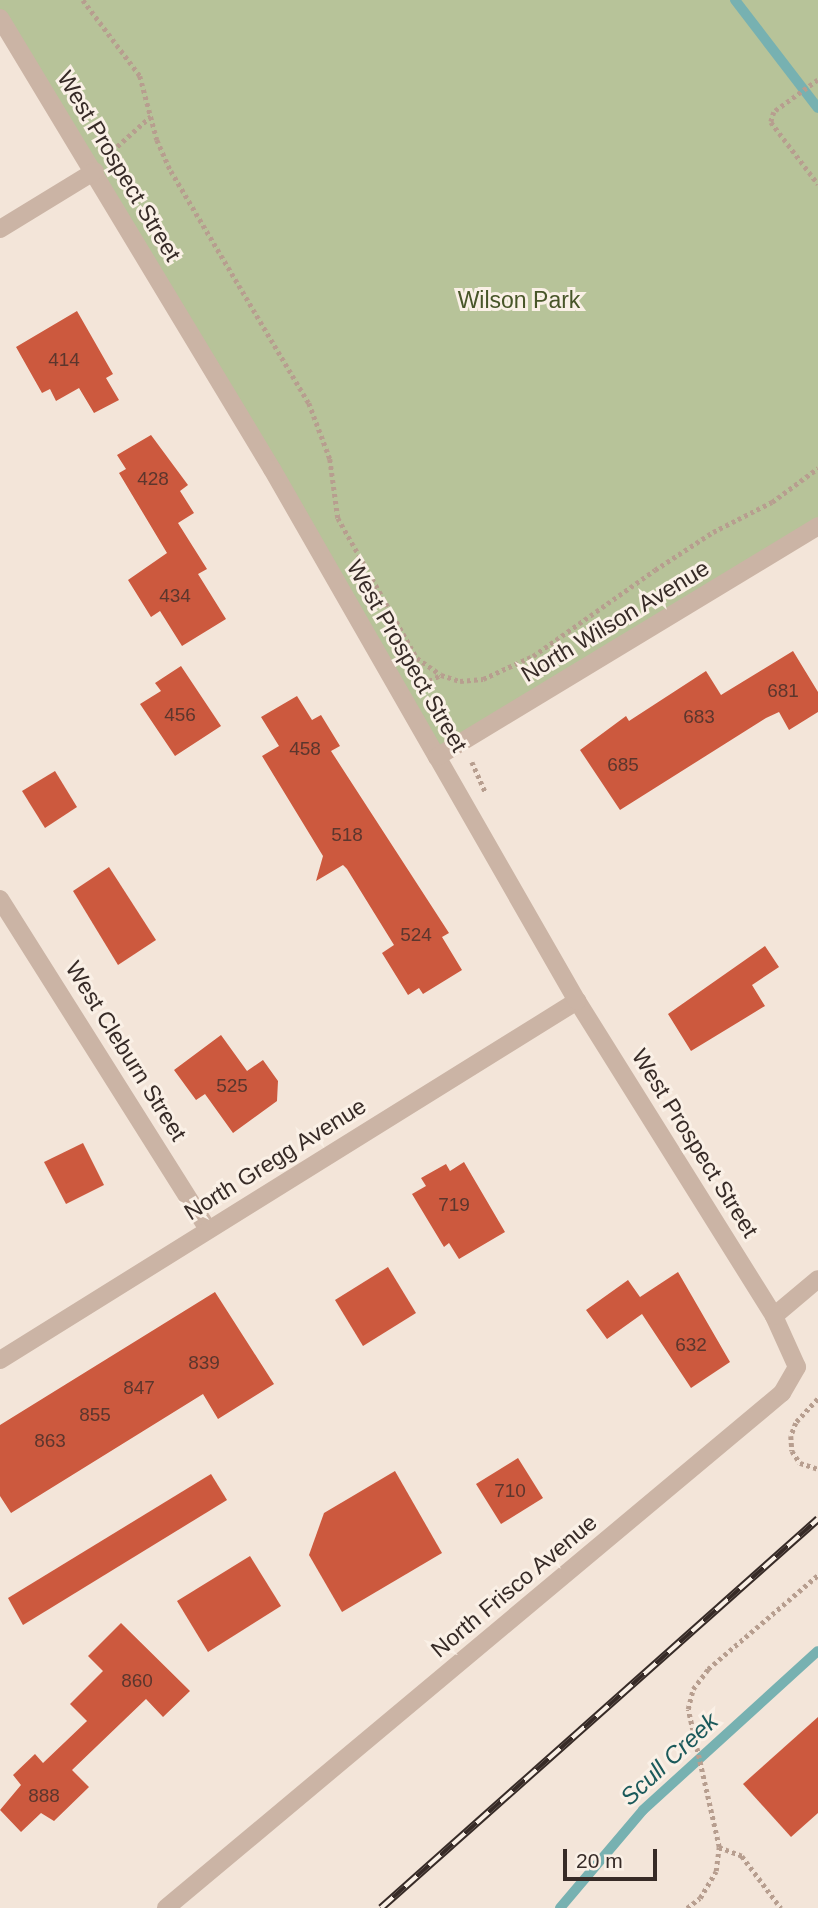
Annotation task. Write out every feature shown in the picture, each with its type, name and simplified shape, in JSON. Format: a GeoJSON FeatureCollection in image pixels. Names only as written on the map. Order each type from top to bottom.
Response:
{"type":"FeatureCollection","features":[{"type":"Feature","properties":{"kind":"street","name":"West Prospect Street"},"geometry":{"type":"LineString","coordinates":[[0,18],[95,171],[577,1001],[774,1316]]}},
{"type":"Feature","properties":{"kind":"street"},"geometry":{"type":"LineString","coordinates":[[0,229],[95,171]]}},
{"type":"Feature","properties":{"kind":"street","name":"North Wilson Avenue"},"geometry":{"type":"LineString","coordinates":[[437,758],[818,526]]}},
{"type":"Feature","properties":{"kind":"street","name":"West Cleburn Street"},"geometry":{"type":"LineString","coordinates":[[0,899],[208,1229]]}},
{"type":"Feature","properties":{"kind":"street","name":"North Gregg Avenue"},"geometry":{"type":"LineString","coordinates":[[0,1360],[577,1001]]}},
{"type":"Feature","properties":{"kind":"street"},"geometry":{"type":"LineString","coordinates":[[774,1316],[818,1279]]}},
{"type":"Feature","properties":{"kind":"street","name":"North Frisco Avenue"},"geometry":{"type":"LineString","coordinates":[[166,1908],[782,1393],[797,1367],[774,1316]]}},
{"type":"Feature","properties":{"kind":"path"},"geometry":{"type":"LineString","coordinates":[[83,0],[140,76],[151,116],[177,182],[309,403],[330,459],[338,518],[416,657],[441,676],[460,681],[483,679],[533,656],[644,577],[713,532],[772,502],[818,468]]}},
{"type":"Feature","properties":{"kind":"path"},"geometry":{"type":"LineString","coordinates":[[818,80],[774,111],[771,121],[818,184]]}},
{"type":"Feature","properties":{"kind":"path"},"geometry":{"type":"LineString","coordinates":[[112,151],[151,116]]}},
{"type":"Feature","properties":{"kind":"path"},"geometry":{"type":"LineString","coordinates":[[818,1399],[796,1423],[791,1436],[792,1451],[800,1463],[818,1469]]}},
{"type":"Feature","properties":{"kind":"path"},"geometry":{"type":"LineString","coordinates":[[687,1908],[700,1898],[716,1871],[719,1847],[688,1709],[693,1689],[708,1669],[818,1575]]}},
{"type":"Feature","properties":{"kind":"path"},"geometry":{"type":"LineString","coordinates":[[719,1847],[742,1856],[781,1908]]}},
{"type":"Feature","properties":{"kind":"green space","name":"Wilson Park"},"geometry":{"type":"Polygon","coordinates":[[[0,0],[818,0],[818,526],[437,757],[0,18],[0,0]]]}},
{"type":"Feature","properties":{"kind":"building"},"geometry":{"type":"Polygon","coordinates":[[[77,311],[113,374],[106,378],[119,400],[94,413],[79,388],[56,401],[50,389],[42,393],[16,347],[77,311]]]}},
{"type":"Feature","properties":{"kind":"building"},"geometry":{"type":"Polygon","coordinates":[[[151,435],[188,485],[180,491],[194,513],[178,523],[207,569],[198,574],[226,619],[182,646],[160,611],[151,617],[128,580],[167,553],[119,473],[126,469],[117,455],[151,435]]]}},
{"type":"Feature","properties":{"kind":"building"},"geometry":{"type":"Polygon","coordinates":[[[793,651],[818,692],[818,712],[789,730],[779,712],[766,718],[620,810],[580,750],[626,716],[629,721],[706,671],[721,695],[793,651]]]}},
{"type":"Feature","properties":{"kind":"building"},"geometry":{"type":"Polygon","coordinates":[[[181,666],[221,726],[175,756],[140,704],[161,691],[155,683],[181,666]]]}},
{"type":"Feature","properties":{"kind":"building"},"geometry":{"type":"Polygon","coordinates":[[[297,696],[312,720],[321,715],[340,746],[331,751],[449,933],[442,937],[462,970],[423,994],[419,988],[408,995],[382,953],[394,945],[347,869],[343,865],[316,881],[323,856],[262,756],[279,746],[261,717],[297,696]]]}},
{"type":"Feature","properties":{"kind":"building"},"geometry":{"type":"Polygon","coordinates":[[[55,771],[77,807],[45,828],[22,791],[55,771]]]}},
{"type":"Feature","properties":{"kind":"building"},"geometry":{"type":"Polygon","coordinates":[[[109,867],[156,940],[118,965],[73,891],[109,867]]]}},
{"type":"Feature","properties":{"kind":"building"},"geometry":{"type":"Polygon","coordinates":[[[765,946],[779,967],[752,985],[765,1006],[691,1051],[668,1014],[765,946]]]}},
{"type":"Feature","properties":{"kind":"building"},"geometry":{"type":"Polygon","coordinates":[[[221,1035],[247,1071],[263,1060],[278,1081],[277,1101],[233,1133],[205,1094],[196,1100],[174,1070],[221,1035]]]}},
{"type":"Feature","properties":{"kind":"building"},"geometry":{"type":"Polygon","coordinates":[[[83,1143],[104,1185],[66,1204],[44,1162],[83,1143]]]}},
{"type":"Feature","properties":{"kind":"building"},"geometry":{"type":"Polygon","coordinates":[[[464,1162],[505,1232],[459,1259],[449,1243],[444,1247],[412,1194],[426,1186],[421,1178],[446,1164],[450,1171],[464,1162]]]}},
{"type":"Feature","properties":{"kind":"building"},"geometry":{"type":"Polygon","coordinates":[[[388,1267],[416,1313],[363,1346],[335,1300],[388,1267]]]}},
{"type":"Feature","properties":{"kind":"building"},"geometry":{"type":"Polygon","coordinates":[[[678,1272],[730,1362],[691,1388],[642,1314],[607,1339],[586,1310],[628,1280],[640,1297],[678,1272]]]}},
{"type":"Feature","properties":{"kind":"building"},"geometry":{"type":"Polygon","coordinates":[[[215,1292],[274,1384],[218,1419],[203,1394],[11,1513],[0,1496],[0,1425],[215,1292]]]}},
{"type":"Feature","properties":{"kind":"building"},"geometry":{"type":"Polygon","coordinates":[[[518,1458],[543,1498],[501,1524],[476,1484],[518,1458]]]}},
{"type":"Feature","properties":{"kind":"building"},"geometry":{"type":"Polygon","coordinates":[[[395,1471],[442,1553],[342,1612],[309,1555],[324,1513],[395,1471]]]}},
{"type":"Feature","properties":{"kind":"building"},"geometry":{"type":"Polygon","coordinates":[[[211,1474],[227,1500],[23,1625],[8,1598],[211,1474]]]}},
{"type":"Feature","properties":{"kind":"building"},"geometry":{"type":"Polygon","coordinates":[[[250,1556],[281,1606],[208,1652],[177,1601],[250,1556]]]}},
{"type":"Feature","properties":{"kind":"building"},"geometry":{"type":"Polygon","coordinates":[[[121,1623],[190,1691],[163,1717],[146,1699],[72,1770],[89,1787],[54,1821],[41,1813],[21,1832],[0,1810],[21,1785],[13,1775],[35,1754],[43,1763],[87,1721],[70,1704],[103,1671],[88,1656],[121,1623]]]}},
{"type":"Feature","properties":{"kind":"building"},"geometry":{"type":"Polygon","coordinates":[[[818,1717],[818,1813],[791,1837],[743,1784],[818,1717]]]}},
{"type":"Feature","properties":{"kind":"waterway","name":"Scull Creek"},"geometry":{"type":"LineString","coordinates":[[735,0],[818,108]]}},
{"type":"Feature","properties":{"kind":"waterway","name":"Scull Creek"},"geometry":{"type":"LineString","coordinates":[[560,1908],[643,1810],[818,1651]]}},
{"type":"Feature","properties":{"kind":"railway"},"geometry":{"type":"LineString","coordinates":[[381,1908],[818,1519]]}}]}
